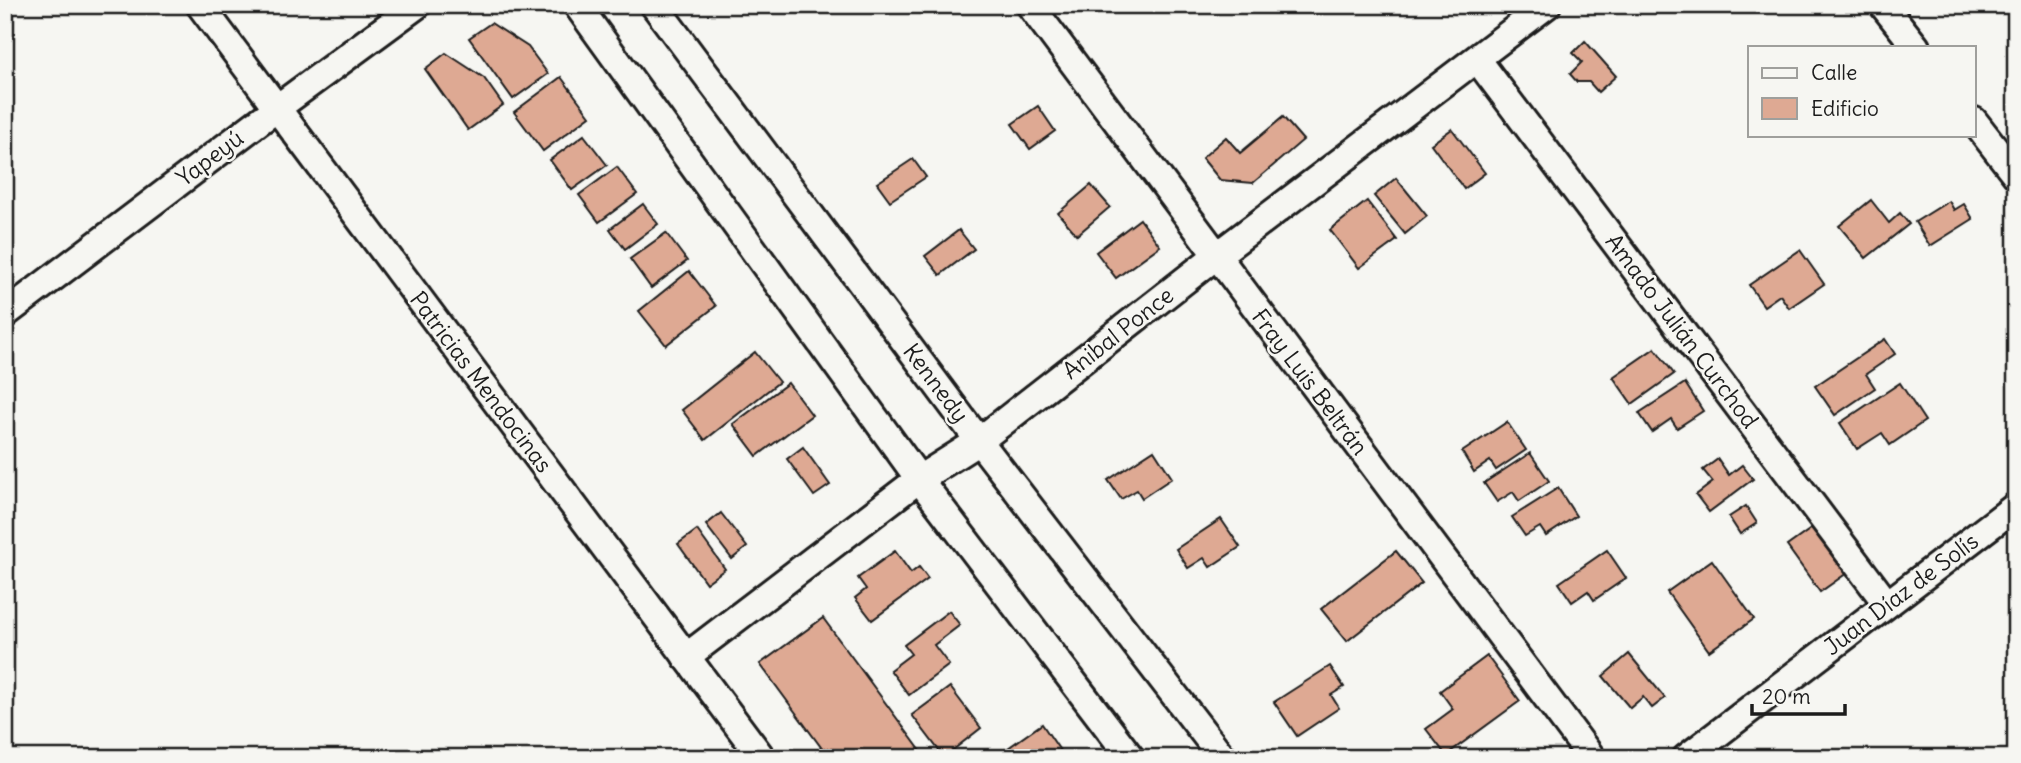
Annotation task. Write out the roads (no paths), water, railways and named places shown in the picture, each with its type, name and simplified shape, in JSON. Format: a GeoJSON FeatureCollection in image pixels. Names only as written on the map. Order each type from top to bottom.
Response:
{"type":"FeatureCollection","features":[{"type":"Feature","properties":{"kind":"street","name":"Patricias Mendocinas"},"geometry":{"type":"LineString","coordinates":[[200,5],[762,758]]}},
{"type":"Feature","properties":{"kind":"street","name":"Yapeyú"},"geometry":{"type":"LineString","coordinates":[[5,314],[277,107],[417,5]]}},
{"type":"Feature","properties":{"kind":"street"},"geometry":{"type":"LineString","coordinates":[[577,5],[919,479],[1131,758]]}},
{"type":"Feature","properties":{"kind":"street","name":"Kennedy"},"geometry":{"type":"LineString","coordinates":[[654,5],[979,441],[1223,758]]}},
{"type":"Feature","properties":{"kind":"street","name":"Fray Luis Beltrán"},"geometry":{"type":"LineString","coordinates":[[1030,5],[1592,758]]}},
{"type":"Feature","properties":{"kind":"street","name":"Anibal Ponce"},"geometry":{"type":"LineString","coordinates":[[686,657],[919,479],[979,441],[1216,256],[1547,5]]}},
{"type":"Feature","properties":{"kind":"street"},"geometry":{"type":"LineString","coordinates":[[1883,5],[1915,46]]}},
{"type":"Feature","properties":{"kind":"street","name":"Amado Julián Curchod"},"geometry":{"type":"LineString","coordinates":[[1476,59],[1887,604]]}},
{"type":"Feature","properties":{"kind":"street"},"geometry":{"type":"LineString","coordinates":[[1976,124],[2016,175]]}},
{"type":"Feature","properties":{"kind":"street","name":"Juan Díaz de Solís"},"geometry":{"type":"LineString","coordinates":[[1686,758],[2016,506]]}}]}
